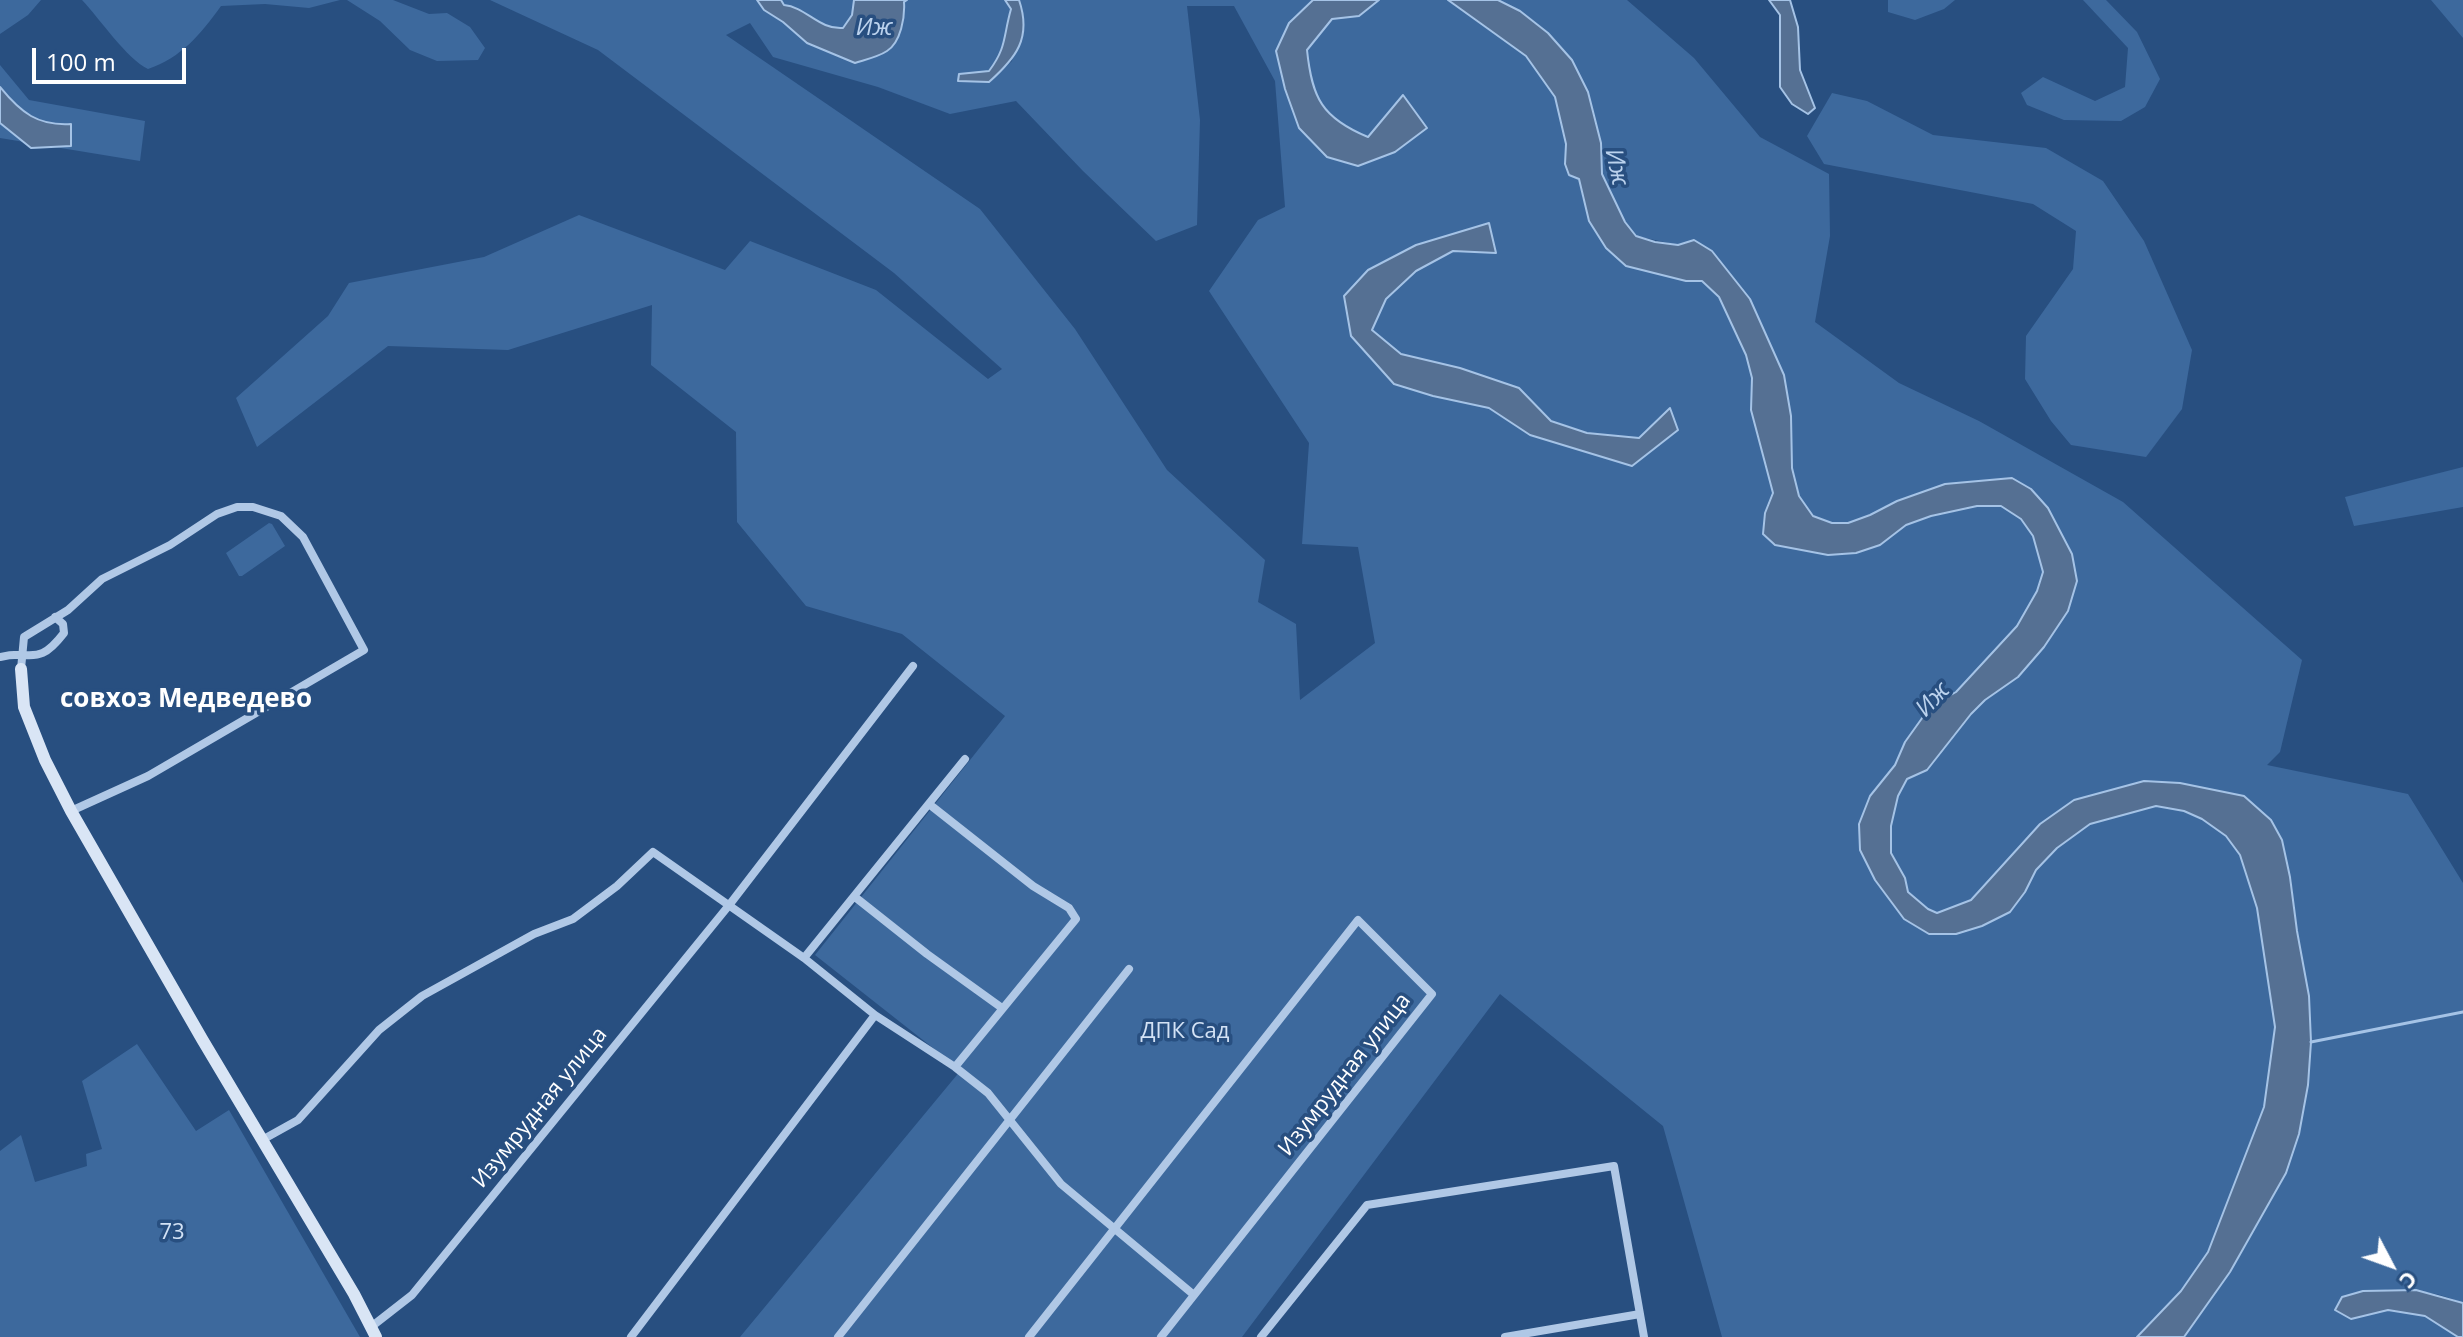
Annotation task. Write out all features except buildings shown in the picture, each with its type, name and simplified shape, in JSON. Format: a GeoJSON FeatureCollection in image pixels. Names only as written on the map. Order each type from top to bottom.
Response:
{"type":"FeatureCollection","features":[{"type":"Feature","properties":{"kind":"street"},"geometry":{"type":"LineString","coordinates":[[71,811],[148,776],[364,650],[303,537],[281,516],[253,507],[237,507],[217,514],[170,545],[102,579],[68,610],[24,637],[21,655],[24,707],[45,760],[71,811],[354,1294],[373,1332]]}},
{"type":"Feature","properties":{"kind":"street"},"geometry":{"type":"LineString","coordinates":[[0,657],[42,654],[64,633],[63,624],[55,617]]}},
{"type":"Feature","properties":{"kind":"street","name":"Изумрудная улица"},"geometry":{"type":"LineString","coordinates":[[373,1332],[412,1295],[730,904],[913,666]]}},
{"type":"Feature","properties":{"kind":"street"},"geometry":{"type":"LineString","coordinates":[[804,958],[965,759]]}},
{"type":"Feature","properties":{"kind":"street"},"geometry":{"type":"LineString","coordinates":[[929,804],[1033,886],[1069,908],[1076,919],[955,1067]]}},
{"type":"Feature","properties":{"kind":"street"},"geometry":{"type":"LineString","coordinates":[[262,1140],[298,1120],[379,1030],[422,996],[534,934],[573,919],[617,886],[653,852],[730,904],[875,1015],[955,1067],[988,1093],[1061,1184],[1194,1295]]}},
{"type":"Feature","properties":{"kind":"street"},"geometry":{"type":"LineString","coordinates":[[855,897],[1002,1008]]}},
{"type":"Feature","properties":{"kind":"street","name":"Изумрудная улица"},"geometry":{"type":"LineString","coordinates":[[1029,1337],[1358,920],[1432,994],[1161,1337]]}},
{"type":"Feature","properties":{"kind":"street"},"geometry":{"type":"LineString","coordinates":[[838,1337],[1129,969]]}},
{"type":"Feature","properties":{"kind":"street"},"geometry":{"type":"LineString","coordinates":[[631,1337],[875,1015]]}},
{"type":"Feature","properties":{"kind":"street"},"geometry":{"type":"LineString","coordinates":[[1265,1335],[1367,1205],[1614,1166],[1644,1337]]}},
{"type":"Feature","properties":{"kind":"street"},"geometry":{"type":"LineString","coordinates":[[1505,1337],[1640,1314]]}},
{"type":"Feature","properties":{"kind":"green space"},"geometry":{"type":"Polygon","coordinates":[[[0,0],[41,0],[28,15],[0,34],[0,0]]]}},
{"type":"Feature","properties":{"kind":"green space"},"geometry":{"type":"Polygon","coordinates":[[[82,0],[340,0],[309,8],[265,4],[221,6],[189,44],[171,58],[148,69],[123,48],[82,0]]]}},
{"type":"Feature","properties":{"kind":"green space"},"geometry":{"type":"Polygon","coordinates":[[[347,0],[393,0],[429,14],[447,13],[470,27],[485,48],[478,60],[437,61],[410,50],[380,21],[347,0]]]}},
{"type":"Feature","properties":{"kind":"green space","name":"ДПК Сад"},"geometry":{"type":"Polygon","coordinates":[[[490,0],[757,0],[764,10],[807,43],[855,63],[880,55],[892,47],[901,28],[903,2],[907,0],[1005,0],[1011,9],[1002,48],[995,63],[989,71],[959,75],[989,82],[1012,61],[1022,9],[1019,0],[1313,0],[1289,23],[1299,128],[1368,137],[1339,122],[1329,113],[1312,82],[1307,50],[1332,19],[1359,16],[1379,0],[1448,0],[1526,56],[1555,97],[1566,144],[1565,164],[1569,175],[1579,179],[1583,199],[1626,266],[1686,281],[1702,281],[1719,297],[1746,355],[1753,379],[1751,410],[1773,493],[1765,513],[1763,535],[1775,545],[1795,548],[1880,545],[1906,525],[1931,516],[1977,506],[2001,506],[2021,519],[2033,536],[2043,572],[2037,591],[2017,626],[1956,692],[1930,707],[1905,742],[1895,765],[1870,796],[1895,905],[1904,919],[1929,934],[2025,892],[2036,870],[2057,848],[2090,824],[2156,806],[2184,811],[2202,819],[2226,836],[2240,854],[2257,908],[2275,1027],[2264,1107],[2208,1252],[2181,1291],[2137,1337],[1722,1337],[1663,1126],[1500,994],[1242,1337],[740,1337],[961,1070],[815,955],[1005,716],[902,634],[806,606],[737,522],[736,432],[651,365],[652,305],[508,350],[388,346],[257,447],[236,398],[328,316],[349,283],[484,257],[579,215],[725,270],[750,241],[876,290],[988,379],[1002,369],[894,273],[598,50],[490,0]],[[1187,6],[1200,120],[1197,225],[1156,241],[1016,101],[950,114],[878,87],[773,57],[750,23],[726,35],[980,209],[1075,329],[1167,470],[1265,560],[1258,602],[1296,624],[1300,700],[1375,643],[1358,547],[1302,544],[1309,443],[1209,291],[1258,220],[1285,207],[1275,81],[1234,6],[1187,6]],[[1416,245],[1351,336],[1394,384],[1489,408],[1530,435],[1639,438],[1587,433],[1551,420],[1519,388],[1460,368],[1401,354],[1372,330],[1386,299],[1416,271],[1453,251],[1496,252],[1416,245]]]}},
{"type":"Feature","properties":{"kind":"green space"},"geometry":{"type":"Polygon","coordinates":[[[781,0],[854,0],[853,15],[843,28],[834,28],[784,5],[781,0]]]}},
{"type":"Feature","properties":{"kind":"green space"},"geometry":{"type":"Polygon","coordinates":[[[1498,0],[1627,0],[1694,58],[1760,137],[1829,174],[1830,236],[1815,322],[1899,383],[1979,421],[2123,502],[2302,660],[2280,752],[2267,765],[2408,794],[2463,883],[2463,1303],[2434,1294],[2404,1290],[2372,1291],[2342,1297],[2351,1319],[2388,1310],[2425,1316],[2458,1337],[2184,1337],[2230,1272],[2286,1173],[2311,1042],[2309,996],[2291,877],[2244,796],[2180,783],[2144,781],[1996,874],[1971,900],[1937,913],[1908,892],[1905,878],[1891,853],[1891,826],[1898,796],[1907,779],[1927,770],[1971,714],[2018,677],[2044,647],[2068,611],[2077,581],[2072,554],[2048,508],[2031,489],[2012,478],[1897,501],[1848,523],[1832,523],[1813,516],[1799,496],[1792,468],[1791,416],[1750,299],[1712,251],[1694,240],[1678,245],[1636,236],[1625,222],[1602,174],[1601,143],[1588,92],[1498,0]]]}},
{"type":"Feature","properties":{"kind":"green space"},"geometry":{"type":"Polygon","coordinates":[[[1888,0],[1955,0],[1944,9],[1915,20],[1888,12],[1888,0]]]}},
{"type":"Feature","properties":{"kind":"green space"},"geometry":{"type":"Polygon","coordinates":[[[2083,0],[2106,0],[2137,32],[2160,79],[2145,107],[2121,121],[2064,120],[2027,105],[2021,93],[2043,77],[2095,101],[2125,87],[2128,48],[2083,0]]]}},
{"type":"Feature","properties":{"kind":"green space"},"geometry":{"type":"Polygon","coordinates":[[[2431,0],[2463,0],[2463,38],[2431,0]]]}},
{"type":"Feature","properties":{"kind":"green space"},"geometry":{"type":"Polygon","coordinates":[[[0,65],[29,100],[145,121],[140,161],[0,138],[0,65]]]}},
{"type":"Feature","properties":{"kind":"green space"},"geometry":{"type":"Polygon","coordinates":[[[1832,93],[1867,101],[1933,135],[2046,148],[2103,181],[2144,241],[2192,350],[2182,409],[2146,457],[2071,445],[2051,421],[2025,379],[2026,336],[2073,269],[2076,231],[2033,204],[1824,164],[1807,136],[1832,93]]]}},
{"type":"Feature","properties":{"kind":"green space"},"geometry":{"type":"Polygon","coordinates":[[[2463,467],[2463,507],[2354,526],[2345,497],[2463,467]]]}},
{"type":"Feature","properties":{"kind":"green space"},"geometry":{"type":"Polygon","coordinates":[[[269,523],[285,546],[239,576],[226,553],[269,523]]]}},
{"type":"Feature","properties":{"kind":"green space","name":"73"},"geometry":{"type":"Polygon","coordinates":[[[137,1044],[196,1131],[229,1110],[360,1337],[0,1337],[0,1151],[21,1135],[35,1182],[87,1166],[86,1154],[102,1149],[82,1081],[137,1044]]]}},
{"type":"Feature","properties":{"kind":"water","name":"Иж"},"geometry":{"type":"Polygon","coordinates":[[[757,0],[781,0],[784,5],[827,26],[843,28],[852,15],[854,0],[907,0],[904,2],[901,29],[892,47],[855,63],[807,43],[764,10],[757,0]]]}},
{"type":"Feature","properties":{"kind":"water"},"geometry":{"type":"Polygon","coordinates":[[[1005,0],[1019,0],[1023,13],[1022,36],[1014,56],[989,82],[958,81],[959,74],[989,71],[995,63],[1002,48],[1011,9],[1005,0]]]}},
{"type":"Feature","properties":{"kind":"water"},"geometry":{"type":"Polygon","coordinates":[[[1313,0],[1379,0],[1359,16],[1332,19],[1307,50],[1316,94],[1330,114],[1352,130],[1368,137],[1403,95],[1427,128],[1395,152],[1358,166],[1327,157],[1299,128],[1276,51],[1289,23],[1313,0]]]}},
{"type":"Feature","properties":{"kind":"water","name":"Иж"},"geometry":{"type":"Polygon","coordinates":[[[1448,0],[1498,0],[1520,11],[1548,33],[1572,60],[1588,92],[1601,143],[1602,174],[1625,222],[1636,236],[1678,245],[1694,240],[1712,251],[1750,299],[1784,375],[1791,416],[1792,468],[1799,496],[1813,516],[1832,523],[1848,523],[1945,484],[2012,478],[2031,489],[2048,508],[2072,554],[2077,581],[2068,611],[2044,647],[2018,677],[1971,714],[1927,770],[1907,779],[1898,796],[1891,826],[1891,853],[1905,878],[1908,892],[1937,913],[1971,900],[2040,824],[2074,800],[2144,781],[2180,783],[2244,796],[2271,820],[2282,840],[2290,877],[2309,996],[2311,1042],[2308,1085],[2299,1134],[2286,1173],[2230,1272],[2184,1337],[2137,1337],[2181,1291],[2208,1252],[2264,1107],[2275,1027],[2257,908],[2240,855],[2226,836],[2202,819],[2184,811],[2156,806],[2090,824],[2057,848],[2036,870],[2010,912],[1982,926],[1956,934],[1929,934],[1904,919],[1875,880],[1860,850],[1859,824],[1870,796],[1895,765],[1905,742],[1930,707],[1956,692],[2017,626],[2037,591],[2043,572],[2033,536],[2021,519],[2001,506],[1977,506],[1906,525],[1880,545],[1856,553],[1828,555],[1775,545],[1763,534],[1765,513],[1773,493],[1751,410],[1752,378],[1746,355],[1719,297],[1702,281],[1686,281],[1626,266],[1606,248],[1589,221],[1579,179],[1569,175],[1565,164],[1566,144],[1555,97],[1526,56],[1448,0]]]}},
{"type":"Feature","properties":{"kind":"water"},"geometry":{"type":"Polygon","coordinates":[[[1769,0],[1790,0],[1798,27],[1800,70],[1815,108],[1808,114],[1792,104],[1780,87],[1780,15],[1769,0]]]}},
{"type":"Feature","properties":{"kind":"water"},"geometry":{"type":"Polygon","coordinates":[[[0,87],[31,116],[49,123],[71,124],[71,146],[31,148],[0,123],[0,87]]]}},
{"type":"Feature","properties":{"kind":"water"},"geometry":{"type":"Polygon","coordinates":[[[1489,223],[1496,253],[1453,251],[1416,271],[1386,299],[1372,330],[1401,354],[1460,368],[1519,388],[1551,421],[1587,433],[1639,438],[1670,408],[1678,430],[1632,466],[1530,435],[1489,408],[1394,384],[1351,336],[1344,296],[1368,270],[1416,245],[1489,223]]]}},
{"type":"Feature","properties":{"kind":"water"},"geometry":{"type":"Polygon","coordinates":[[[2416,1290],[2463,1303],[2463,1337],[2458,1337],[2425,1316],[2388,1310],[2351,1319],[2335,1310],[2342,1297],[2363,1291],[2416,1290]]]}},
{"type":"Feature","properties":{"kind":"waterway"},"geometry":{"type":"LineString","coordinates":[[2311,1042],[2463,1012]]}},
{"type":"Feature","properties":{"kind":"district","name":"совхоз Медведево"},"geometry":{"type":"Point","coordinates":[186,700]}}]}
